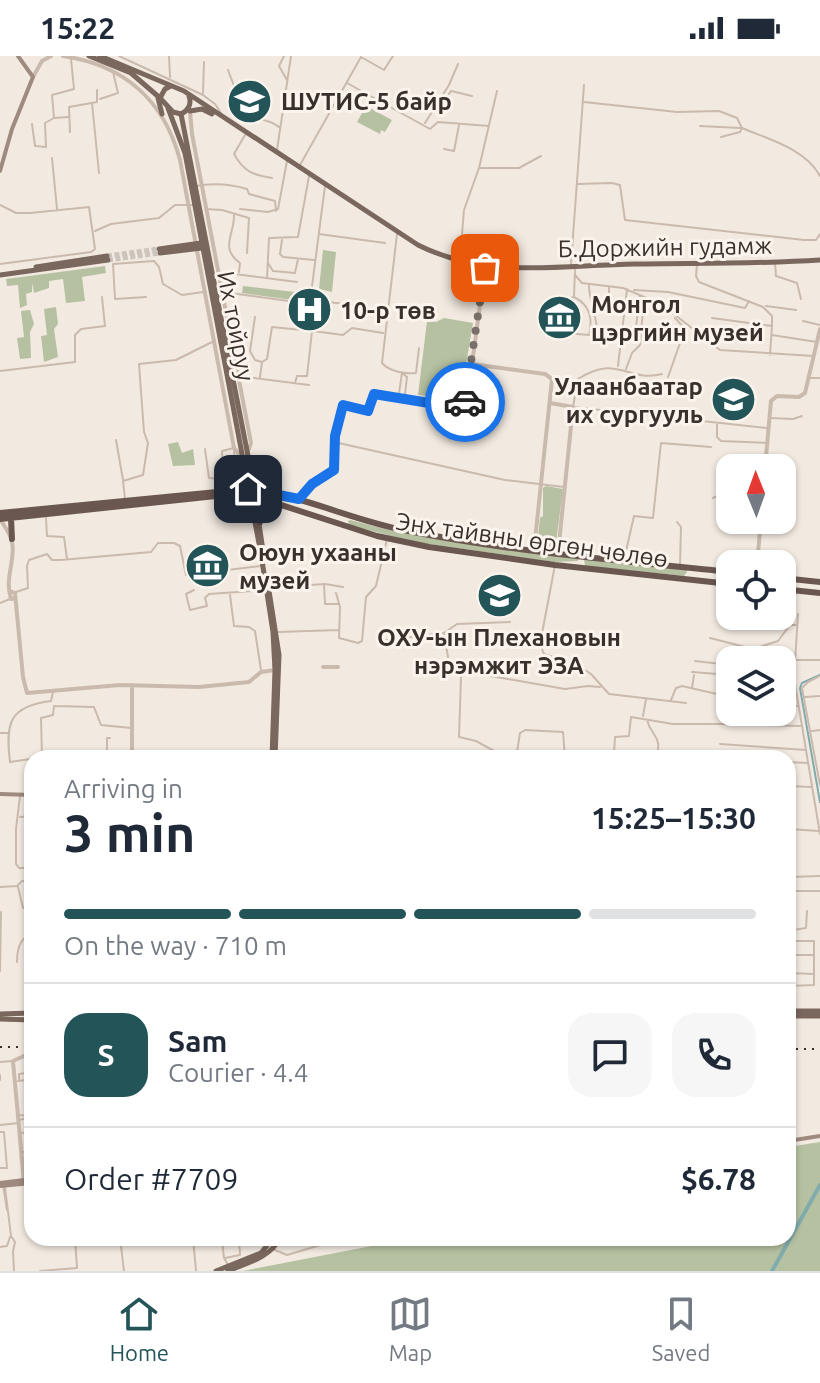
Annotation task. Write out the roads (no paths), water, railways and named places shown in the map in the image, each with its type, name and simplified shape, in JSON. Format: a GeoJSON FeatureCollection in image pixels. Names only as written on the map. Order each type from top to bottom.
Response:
{"type":"FeatureCollection","features":[{"type":"Feature","properties":{"kind":"highway"},"geometry":{"type":"LineString","coordinates":[[231,490],[243,482],[244,458]]}},
{"type":"Feature","properties":{"kind":"highway"},"geometry":{"type":"LineString","coordinates":[[251,471],[260,484],[280,494]]}},
{"type":"Feature","properties":{"kind":"highway","name":"Энх тайвны өргөн чөлөө"},"geometry":{"type":"LineString","coordinates":[[0,513],[231,490],[280,494],[407,531],[580,556],[716,571]]}},
{"type":"Feature","properties":{"kind":"highway","name":"Энх тайвны өргөн чөлөө"},"geometry":{"type":"LineString","coordinates":[[0,519],[252,492],[277,504],[350,528],[429,547],[716,583]]}},
{"type":"Feature","properties":{"kind":"highway"},"geometry":{"type":"LineString","coordinates":[[217,495],[242,499],[253,517]]}},
{"type":"Feature","properties":{"kind":"highway"},"geometry":{"type":"LineString","coordinates":[[260,522],[261,504],[277,504]]}},
{"type":"Feature","properties":{"kind":"highway"},"geometry":{"type":"LineString","coordinates":[[337,523],[345,520],[342,512]]}},
{"type":"Feature","properties":{"kind":"highway"},"geometry":{"type":"LineString","coordinates":[[350,528],[347,519],[357,517]]}},
{"type":"Feature","properties":{"kind":"highway"},"geometry":{"type":"LineString","coordinates":[[11,518],[12,539]]}},
{"type":"Feature","properties":{"kind":"highway"},"geometry":{"type":"LineString","coordinates":[[579,568],[580,556]]}},
{"type":"Feature","properties":{"kind":"highway"},"geometry":{"type":"LineString","coordinates":[[680,579],[688,573],[688,569],[681,567]]}},
{"type":"Feature","properties":{"kind":"highway"},"geometry":{"type":"LineString","coordinates":[[696,569],[690,573],[696,581]]}},
{"type":"Feature","properties":{"kind":"highway"},"geometry":{"type":"LineString","coordinates":[[796,579],[820,582]]}},
{"type":"Feature","properties":{"kind":"highway"},"geometry":{"type":"LineString","coordinates":[[796,590],[820,593]]}},
{"type":"Feature","properties":{"kind":"main road"},"geometry":{"type":"LineString","coordinates":[[0,171],[12,129],[33,77],[18,56]]}},
{"type":"Feature","properties":{"kind":"main road"},"geometry":{"type":"LineString","coordinates":[[89,56],[131,73],[168,108],[182,113],[202,109],[219,116]]}},
{"type":"Feature","properties":{"kind":"main road"},"geometry":{"type":"LineString","coordinates":[[100,56],[142,70],[187,93],[190,101],[182,113]]}},
{"type":"Feature","properties":{"kind":"main road"},"geometry":{"type":"LineString","coordinates":[[158,96],[172,86]]}},
{"type":"Feature","properties":{"kind":"main road","name":"Б.Доржийн гудамж"},"geometry":{"type":"LineString","coordinates":[[187,93],[425,249],[485,268],[516,270],[573,265],[820,260]]}},
{"type":"Feature","properties":{"kind":"main road"},"geometry":{"type":"LineString","coordinates":[[158,96],[162,114]]}},
{"type":"Feature","properties":{"kind":"main road","name":"Их тойруу"},"geometry":{"type":"LineString","coordinates":[[168,108],[185,153],[192,205],[252,492]]}},
{"type":"Feature","properties":{"kind":"main road","name":"Их тойруу"},"geometry":{"type":"LineString","coordinates":[[182,113],[203,210],[201,246]]}},
{"type":"Feature","properties":{"kind":"main road"},"geometry":{"type":"LineString","coordinates":[[159,251],[201,246]]}},
{"type":"Feature","properties":{"kind":"main road"},"geometry":{"type":"LineString","coordinates":[[0,274],[107,258]]}},
{"type":"Feature","properties":{"kind":"main road","name":"Их тойруу"},"geometry":{"type":"LineString","coordinates":[[244,458],[251,471],[253,517],[264,564]]}},
{"type":"Feature","properties":{"kind":"main road"},"geometry":{"type":"LineString","coordinates":[[252,492],[260,522],[275,670],[273,750]]}},
{"type":"Feature","properties":{"kind":"main road"},"geometry":{"type":"LineString","coordinates":[[267,589],[277,632],[279,676],[274,750]]}},
{"type":"Feature","properties":{"kind":"main road"},"geometry":{"type":"LineString","coordinates":[[0,794],[24,795]]}},
{"type":"Feature","properties":{"kind":"main road"},"geometry":{"type":"LineString","coordinates":[[796,1013],[820,1013]]}},
{"type":"Feature","properties":{"kind":"main road"},"geometry":{"type":"LineString","coordinates":[[1,1015],[24,1017]]}},
{"type":"Feature","properties":{"kind":"main road"},"geometry":{"type":"LineString","coordinates":[[796,1140],[820,1136]]}},
{"type":"Feature","properties":{"kind":"main road"},"geometry":{"type":"LineString","coordinates":[[2,1185],[24,1182]]}},
{"type":"Feature","properties":{"kind":"main road"},"geometry":{"type":"LineString","coordinates":[[228,1268],[261,1253],[267,1246]]}},
{"type":"Feature","properties":{"kind":"main road"},"geometry":{"type":"LineString","coordinates":[[216,1271],[264,1256],[275,1246]]}},
{"type":"Feature","properties":{"kind":"street"},"geometry":{"type":"LineString","coordinates":[[33,77],[41,62],[51,56]]}},
{"type":"Feature","properties":{"kind":"street"},"geometry":{"type":"LineString","coordinates":[[63,56],[112,71],[142,91],[162,114],[177,146],[192,205],[175,205],[159,218],[111,224],[93,232]]}},
{"type":"Feature","properties":{"kind":"street"},"geometry":{"type":"LineString","coordinates":[[119,56],[142,70],[170,78],[203,95],[220,109],[219,116]]}},
{"type":"Feature","properties":{"kind":"street"},"geometry":{"type":"LineString","coordinates":[[169,56],[170,78]]}},
{"type":"Feature","properties":{"kind":"street"},"geometry":{"type":"LineString","coordinates":[[284,56],[279,66],[288,81]]}},
{"type":"Feature","properties":{"kind":"street"},"geometry":{"type":"LineString","coordinates":[[276,153],[291,56]]}},
{"type":"Feature","properties":{"kind":"street"},"geometry":{"type":"LineString","coordinates":[[298,167],[361,57],[384,70],[393,56]]}},
{"type":"Feature","properties":{"kind":"street"},"geometry":{"type":"LineString","coordinates":[[54,118],[52,94],[74,90],[71,57]]}},
{"type":"Feature","properties":{"kind":"street"},"geometry":{"type":"LineString","coordinates":[[203,95],[204,62]]}},
{"type":"Feature","properties":{"kind":"street"},"geometry":{"type":"LineString","coordinates":[[424,124],[458,64]]}},
{"type":"Feature","properties":{"kind":"street"},"geometry":{"type":"LineString","coordinates":[[228,70],[245,115],[257,120],[270,120],[280,127]]}},
{"type":"Feature","properties":{"kind":"street"},"geometry":{"type":"LineString","coordinates":[[70,132],[68,108],[71,105],[92,103],[118,93],[112,71]]}},
{"type":"Feature","properties":{"kind":"street"},"geometry":{"type":"LineString","coordinates":[[346,82],[432,129],[438,122],[489,126]]}},
{"type":"Feature","properties":{"kind":"street"},"geometry":{"type":"LineString","coordinates":[[574,297],[573,265],[584,85]]}},
{"type":"Feature","properties":{"kind":"street"},"geometry":{"type":"LineString","coordinates":[[97,90],[98,99]]}},
{"type":"Feature","properties":{"kind":"street"},"geometry":{"type":"LineString","coordinates":[[438,103],[443,103],[451,91],[472,96]]}},
{"type":"Feature","properties":{"kind":"street"},"geometry":{"type":"LineString","coordinates":[[460,261],[464,210],[479,168],[497,91]]}},
{"type":"Feature","properties":{"kind":"street"},"geometry":{"type":"LineString","coordinates":[[384,103],[387,97]]}},
{"type":"Feature","properties":{"kind":"street"},"geometry":{"type":"LineString","coordinates":[[583,102],[677,112],[719,111],[737,118],[742,128]]}},
{"type":"Feature","properties":{"kind":"street"},"geometry":{"type":"LineString","coordinates":[[92,103],[99,173]]}},
{"type":"Feature","properties":{"kind":"street"},"geometry":{"type":"LineString","coordinates":[[190,111],[199,186],[213,183],[247,189],[249,194],[275,201],[276,211]]}},
{"type":"Feature","properties":{"kind":"street"},"geometry":{"type":"LineString","coordinates":[[32,124],[35,146],[46,147],[45,123],[54,118],[69,117]]}},
{"type":"Feature","properties":{"kind":"street"},"geometry":{"type":"LineString","coordinates":[[444,149],[454,151],[459,124]]}},
{"type":"Feature","properties":{"kind":"street"},"geometry":{"type":"LineString","coordinates":[[700,126],[742,128],[797,154],[813,164],[820,176]]}},
{"type":"Feature","properties":{"kind":"street"},"geometry":{"type":"LineString","coordinates":[[721,137],[740,132],[742,128]]}},
{"type":"Feature","properties":{"kind":"street"},"geometry":{"type":"LineString","coordinates":[[246,133],[234,154],[238,161],[252,175],[272,178]]}},
{"type":"Feature","properties":{"kind":"street"},"geometry":{"type":"LineString","coordinates":[[479,168],[519,168],[541,156]]}},
{"type":"Feature","properties":{"kind":"street"},"geometry":{"type":"LineString","coordinates":[[52,158],[57,210]]}},
{"type":"Feature","properties":{"kind":"street"},"geometry":{"type":"LineString","coordinates":[[276,211],[281,202],[287,160]]}},
{"type":"Feature","properties":{"kind":"street"},"geometry":{"type":"LineString","coordinates":[[267,278],[269,238],[298,237],[309,175]]}},
{"type":"Feature","properties":{"kind":"street"},"geometry":{"type":"LineString","coordinates":[[577,184],[620,185],[625,220],[804,240],[816,240],[820,234]]}},
{"type":"Feature","properties":{"kind":"street"},"geometry":{"type":"LineString","coordinates":[[311,294],[325,185]]}},
{"type":"Feature","properties":{"kind":"street"},"geometry":{"type":"LineString","coordinates":[[0,205],[16,213],[89,207],[94,251],[0,264]]}},
{"type":"Feature","properties":{"kind":"street"},"geometry":{"type":"LineString","coordinates":[[240,209],[276,211]]}},
{"type":"Feature","properties":{"kind":"street"},"geometry":{"type":"LineString","coordinates":[[234,448],[244,458],[251,443],[237,376],[226,294],[217,272],[203,210],[246,216],[250,221],[247,253]]}},
{"type":"Feature","properties":{"kind":"street"},"geometry":{"type":"LineString","coordinates":[[233,213],[229,250],[231,257],[240,263],[239,274]]}},
{"type":"Feature","properties":{"kind":"street"},"geometry":{"type":"LineString","coordinates":[[397,232],[382,363],[388,369],[416,373],[419,348]]}},
{"type":"Feature","properties":{"kind":"street"},"geometry":{"type":"LineString","coordinates":[[318,234],[385,243]]}},
{"type":"Feature","properties":{"kind":"street"},"geometry":{"type":"LineString","coordinates":[[282,239],[280,254],[283,257],[315,260]]}},
{"type":"Feature","properties":{"kind":"street"},"geometry":{"type":"LineString","coordinates":[[201,246],[204,292],[234,448],[235,468],[225,479]]}},
{"type":"Feature","properties":{"kind":"street"},"geometry":{"type":"LineString","coordinates":[[268,262],[273,271],[295,273],[299,258]]}},
{"type":"Feature","properties":{"kind":"street"},"geometry":{"type":"LineString","coordinates":[[146,297],[115,299],[113,264],[154,261],[159,267],[163,284],[182,295],[204,292]]}},
{"type":"Feature","properties":{"kind":"street"},"geometry":{"type":"LineString","coordinates":[[775,262],[776,276],[797,283],[801,299]]}},
{"type":"Feature","properties":{"kind":"street"},"geometry":{"type":"LineString","coordinates":[[697,263],[699,282],[763,307],[796,310]]}},
{"type":"Feature","properties":{"kind":"street"},"geometry":{"type":"LineString","coordinates":[[299,499],[312,484],[334,470],[334,442],[343,405],[368,411],[374,394],[398,400],[463,407],[485,268]]}},
{"type":"Feature","properties":{"kind":"street"},"geometry":{"type":"LineString","coordinates":[[217,272],[297,282]]}},
{"type":"Feature","properties":{"kind":"street"},"geometry":{"type":"LineString","coordinates":[[575,275],[581,283],[609,286],[642,295],[668,309],[719,350],[814,356]]}},
{"type":"Feature","properties":{"kind":"street"},"geometry":{"type":"LineString","coordinates":[[574,297],[558,304],[553,311],[551,328],[554,332],[589,335],[597,332],[589,299],[589,284]]}},
{"type":"Feature","properties":{"kind":"street"},"geometry":{"type":"LineString","coordinates":[[609,286],[609,307]]}},
{"type":"Feature","properties":{"kind":"street"},"geometry":{"type":"LineString","coordinates":[[628,290],[668,292],[745,308],[749,301]]}},
{"type":"Feature","properties":{"kind":"street"},"geometry":{"type":"LineString","coordinates":[[618,368],[628,290]]}},
{"type":"Feature","properties":{"kind":"street"},"geometry":{"type":"LineString","coordinates":[[226,294],[296,302],[303,294],[311,294],[328,302],[362,306],[363,312],[387,316]]}},
{"type":"Feature","properties":{"kind":"street"},"geometry":{"type":"LineString","coordinates":[[622,329],[636,327],[642,295]]}},
{"type":"Feature","properties":{"kind":"street"},"geometry":{"type":"LineString","coordinates":[[626,369],[632,353],[640,345],[642,295]]}},
{"type":"Feature","properties":{"kind":"street"},"geometry":{"type":"LineString","coordinates":[[0,371],[75,362],[75,335],[81,329],[105,326],[102,297]]}},
{"type":"Feature","properties":{"kind":"street"},"geometry":{"type":"LineString","coordinates":[[574,297],[588,309],[592,318],[589,335]]}},
{"type":"Feature","properties":{"kind":"street"},"geometry":{"type":"LineString","coordinates":[[763,307],[772,316],[770,355]]}},
{"type":"Feature","properties":{"kind":"street"},"geometry":{"type":"LineString","coordinates":[[668,377],[685,329],[675,316]]}},
{"type":"Feature","properties":{"kind":"street"},"geometry":{"type":"LineString","coordinates":[[255,317],[250,351],[255,360],[262,362]]}},
{"type":"Feature","properties":{"kind":"street"},"geometry":{"type":"LineString","coordinates":[[712,318],[772,326]]}},
{"type":"Feature","properties":{"kind":"street"},"geometry":{"type":"LineString","coordinates":[[766,454],[773,398],[803,395],[809,377],[820,327],[803,321]]}},
{"type":"Feature","properties":{"kind":"street"},"geometry":{"type":"LineString","coordinates":[[259,378],[262,362],[267,359],[272,327],[344,335],[352,328],[385,333]]}},
{"type":"Feature","properties":{"kind":"street"},"geometry":{"type":"LineString","coordinates":[[295,383],[297,376],[307,376],[312,331]]}},
{"type":"Feature","properties":{"kind":"street"},"geometry":{"type":"LineString","coordinates":[[771,334],[818,344]]}},
{"type":"Feature","properties":{"kind":"street"},"geometry":{"type":"LineString","coordinates":[[123,481],[143,475],[147,455],[139,364],[176,360],[214,342]]}},
{"type":"Feature","properties":{"kind":"street"},"geometry":{"type":"LineString","coordinates":[[472,364],[552,379],[534,550]]}},
{"type":"Feature","properties":{"kind":"street"},"geometry":{"type":"LineString","coordinates":[[558,553],[573,407],[580,377],[601,367],[626,369],[649,377],[662,374]]}},
{"type":"Feature","properties":{"kind":"street"},"geometry":{"type":"LineString","coordinates":[[398,400],[402,373]]}},
{"type":"Feature","properties":{"kind":"street"},"geometry":{"type":"LineString","coordinates":[[402,373],[407,377],[405,394]]}},
{"type":"Feature","properties":{"kind":"street"},"geometry":{"type":"LineString","coordinates":[[237,376],[309,385]]}},
{"type":"Feature","properties":{"kind":"street"},"geometry":{"type":"LineString","coordinates":[[809,377],[820,378]]}},
{"type":"Feature","properties":{"kind":"street"},"geometry":{"type":"LineString","coordinates":[[550,403],[768,428]]}},
{"type":"Feature","properties":{"kind":"street"},"geometry":{"type":"LineString","coordinates":[[769,417],[793,419],[802,416]]}},
{"type":"Feature","properties":{"kind":"street"},"geometry":{"type":"LineString","coordinates":[[717,423],[717,437],[721,441],[767,443]]}},
{"type":"Feature","properties":{"kind":"street"},"geometry":{"type":"LineString","coordinates":[[116,440],[125,500]]}},
{"type":"Feature","properties":{"kind":"street"},"geometry":{"type":"LineString","coordinates":[[334,442],[505,480],[564,487]]}},
{"type":"Feature","properties":{"kind":"street"},"geometry":{"type":"LineString","coordinates":[[624,560],[634,516],[653,518],[661,443],[711,447]]}},
{"type":"Feature","properties":{"kind":"street"},"geometry":{"type":"LineString","coordinates":[[231,490],[225,479],[222,451],[234,448]]}},
{"type":"Feature","properties":{"kind":"street"},"geometry":{"type":"LineString","coordinates":[[205,449],[209,478],[225,479]]}},
{"type":"Feature","properties":{"kind":"street"},"geometry":{"type":"LineString","coordinates":[[306,492],[308,502]]}},
{"type":"Feature","properties":{"kind":"street"},"geometry":{"type":"LineString","coordinates":[[45,513],[47,536],[64,537],[67,559]]}},
{"type":"Feature","properties":{"kind":"street"},"geometry":{"type":"LineString","coordinates":[[0,519],[12,539],[13,552],[8,574],[27,693],[132,685],[199,687],[249,682],[261,672],[275,670]]}},
{"type":"Feature","properties":{"kind":"street"},"geometry":{"type":"LineString","coordinates":[[677,522],[681,527],[681,567]]}},
{"type":"Feature","properties":{"kind":"street"},"geometry":{"type":"LineString","coordinates":[[336,593],[339,638],[358,643],[362,641],[366,597],[376,586],[387,538]]}},
{"type":"Feature","properties":{"kind":"street"},"geometry":{"type":"LineString","coordinates":[[0,603],[28,588],[27,566],[31,557],[47,554],[52,560],[151,552],[158,543],[165,542],[180,546],[186,575],[264,564]]}},
{"type":"Feature","properties":{"kind":"street"},"geometry":{"type":"LineString","coordinates":[[555,565],[542,650],[548,656],[579,666],[609,694],[686,703]]}},
{"type":"Feature","properties":{"kind":"street"},"geometry":{"type":"LineString","coordinates":[[324,584],[325,604],[339,604]]}},
{"type":"Feature","properties":{"kind":"street"},"geometry":{"type":"LineString","coordinates":[[194,590],[186,594],[190,610],[204,609],[207,606],[206,595],[324,584],[343,587]]}},
{"type":"Feature","properties":{"kind":"street"},"geometry":{"type":"LineString","coordinates":[[230,593],[234,626],[249,627],[255,631],[261,672]]}},
{"type":"Feature","properties":{"kind":"street"},"geometry":{"type":"LineString","coordinates":[[796,648],[798,614]]}},
{"type":"Feature","properties":{"kind":"street"},"geometry":{"type":"LineString","coordinates":[[380,641],[444,633],[457,624],[510,622]]}},
{"type":"Feature","properties":{"kind":"street"},"geometry":{"type":"LineString","coordinates":[[710,638],[753,649],[778,641],[790,625],[798,625]]}},
{"type":"Feature","properties":{"kind":"street"},"geometry":{"type":"LineString","coordinates":[[277,632],[339,630]]}},
{"type":"Feature","properties":{"kind":"street"},"geometry":{"type":"LineString","coordinates":[[444,633],[450,669],[460,674],[468,672],[565,689],[601,688]]}},
{"type":"Feature","properties":{"kind":"street"},"geometry":{"type":"LineString","coordinates":[[796,660],[820,660]]}},
{"type":"Feature","properties":{"kind":"street"},"geometry":{"type":"LineString","coordinates":[[695,661],[716,663]]}},
{"type":"Feature","properties":{"kind":"street"},"geometry":{"type":"LineString","coordinates":[[323,667],[338,667]]}},
{"type":"Feature","properties":{"kind":"street"},"geometry":{"type":"LineString","coordinates":[[691,689],[693,673],[716,674]]}},
{"type":"Feature","properties":{"kind":"street"},"geometry":{"type":"LineString","coordinates":[[460,674],[459,736],[492,750]]}},
{"type":"Feature","properties":{"kind":"street"},"geometry":{"type":"LineString","coordinates":[[820,676],[803,685],[820,785]]}},
{"type":"Feature","properties":{"kind":"street"},"geometry":{"type":"LineString","coordinates":[[132,685],[132,750]]}},
{"type":"Feature","properties":{"kind":"street"},"geometry":{"type":"LineString","coordinates":[[671,701],[679,686],[716,694]]}},
{"type":"Feature","properties":{"kind":"street"},"geometry":{"type":"LineString","coordinates":[[796,689],[812,787],[817,793],[820,832],[796,830]]}},
{"type":"Feature","properties":{"kind":"street"},"geometry":{"type":"LineString","coordinates":[[42,750],[41,716],[53,715],[53,690]]}},
{"type":"Feature","properties":{"kind":"street"},"geometry":{"type":"LineString","coordinates":[[804,697],[820,696]]}},
{"type":"Feature","properties":{"kind":"street"},"geometry":{"type":"LineString","coordinates":[[646,699],[645,718],[657,735],[658,750]]}},
{"type":"Feature","properties":{"kind":"street"},"geometry":{"type":"LineString","coordinates":[[24,760],[10,762],[9,733],[14,716],[27,704],[51,701]]}},
{"type":"Feature","properties":{"kind":"street"},"geometry":{"type":"LineString","coordinates":[[54,706],[94,707],[101,725],[132,728]]}},
{"type":"Feature","properties":{"kind":"street"},"geometry":{"type":"LineString","coordinates":[[614,750],[615,735],[629,736],[630,717],[673,724],[716,724]]}},
{"type":"Feature","properties":{"kind":"street"},"geometry":{"type":"LineString","coordinates":[[796,726],[803,726]]}},
{"type":"Feature","properties":{"kind":"street"},"geometry":{"type":"LineString","coordinates":[[517,750],[520,733],[524,730],[563,732],[564,750]]}},
{"type":"Feature","properties":{"kind":"street"},"geometry":{"type":"LineString","coordinates":[[810,731],[820,730]]}},
{"type":"Feature","properties":{"kind":"street"},"geometry":{"type":"LineString","coordinates":[[0,733],[9,733]]}},
{"type":"Feature","properties":{"kind":"street"},"geometry":{"type":"LineString","coordinates":[[107,750],[107,738],[110,738]]}},
{"type":"Feature","properties":{"kind":"street"},"geometry":{"type":"LineString","coordinates":[[720,744],[807,749]]}},
{"type":"Feature","properties":{"kind":"street"},"geometry":{"type":"LineString","coordinates":[[796,762],[809,763]]}},
{"type":"Feature","properties":{"kind":"street"},"geometry":{"type":"LineString","coordinates":[[796,786],[812,787]]}},
{"type":"Feature","properties":{"kind":"street"},"geometry":{"type":"LineString","coordinates":[[20,795],[16,864],[24,868]]}},
{"type":"Feature","properties":{"kind":"street"},"geometry":{"type":"LineString","coordinates":[[19,817],[24,817]]}},
{"type":"Feature","properties":{"kind":"street"},"geometry":{"type":"LineString","coordinates":[[796,877],[820,876]]}},
{"type":"Feature","properties":{"kind":"street"},"geometry":{"type":"LineString","coordinates":[[0,887],[17,886],[24,881]]}},
{"type":"Feature","properties":{"kind":"street"},"geometry":{"type":"LineString","coordinates":[[17,886],[24,908]]}},
{"type":"Feature","properties":{"kind":"street"},"geometry":{"type":"LineString","coordinates":[[796,891],[820,891]]}},
{"type":"Feature","properties":{"kind":"street"},"geometry":{"type":"LineString","coordinates":[[796,930],[806,928],[807,911]]}},
{"type":"Feature","properties":{"kind":"street"},"geometry":{"type":"LineString","coordinates":[[0,971],[1,912]]}},
{"type":"Feature","properties":{"kind":"street"},"geometry":{"type":"LineString","coordinates":[[17,962],[17,948],[24,939]]}},
{"type":"Feature","properties":{"kind":"street"},"geometry":{"type":"LineString","coordinates":[[796,942],[814,941],[813,986],[796,986]]}},
{"type":"Feature","properties":{"kind":"street"},"geometry":{"type":"LineString","coordinates":[[796,955],[814,955]]}},
{"type":"Feature","properties":{"kind":"street"},"geometry":{"type":"LineString","coordinates":[[796,973],[814,974]]}},
{"type":"Feature","properties":{"kind":"street"},"geometry":{"type":"LineString","coordinates":[[0,1062],[24,1056]]}},
{"type":"Feature","properties":{"kind":"street"},"geometry":{"type":"LineString","coordinates":[[13,1061],[24,1182]]}},
{"type":"Feature","properties":{"kind":"street"},"geometry":{"type":"LineString","coordinates":[[17,1080],[19,1074],[24,1073]]}},
{"type":"Feature","properties":{"kind":"street"},"geometry":{"type":"LineString","coordinates":[[0,1075],[0,1080]]}},
{"type":"Feature","properties":{"kind":"street"},"geometry":{"type":"LineString","coordinates":[[17,1080],[24,1080]]}},
{"type":"Feature","properties":{"kind":"street"},"geometry":{"type":"LineString","coordinates":[[19,1120],[24,1118]]}},
{"type":"Feature","properties":{"kind":"street"},"geometry":{"type":"LineString","coordinates":[[0,1125],[24,1119]]}},
{"type":"Feature","properties":{"kind":"street"},"geometry":{"type":"LineString","coordinates":[[0,1132],[4,1132],[7,1168],[0,1168]]}},
{"type":"Feature","properties":{"kind":"street"},"geometry":{"type":"LineString","coordinates":[[20,1133],[24,1133]]}},
{"type":"Feature","properties":{"kind":"street"},"geometry":{"type":"LineString","coordinates":[[2,1185],[15,1243],[14,1271]]}},
{"type":"Feature","properties":{"kind":"street"},"geometry":{"type":"LineString","coordinates":[[0,1247],[7,1246],[11,1236]]}},
{"type":"Feature","properties":{"kind":"street"},"geometry":{"type":"LineString","coordinates":[[40,1271],[77,1268],[76,1246]]}},
{"type":"Feature","properties":{"kind":"street"},"geometry":{"type":"LineString","coordinates":[[121,1246],[124,1271]]}},
{"type":"Feature","properties":{"kind":"street"},"geometry":{"type":"LineString","coordinates":[[194,1246],[196,1271]]}},
{"type":"Feature","properties":{"kind":"street"},"geometry":{"type":"LineString","coordinates":[[223,1246],[228,1268]]}},
{"type":"Feature","properties":{"kind":"street"},"geometry":{"type":"LineString","coordinates":[[224,1258],[240,1255],[239,1246]]}},
{"type":"Feature","properties":{"kind":"street"},"geometry":{"type":"LineString","coordinates":[[273,1249],[287,1255],[317,1246]]}},
{"type":"Feature","properties":{"kind":"waterway"},"geometry":{"type":"LineString","coordinates":[[820,675],[802,683],[800,688],[820,802]]}},
{"type":"Feature","properties":{"kind":"waterway"},"geometry":{"type":"LineString","coordinates":[[796,1228],[820,1185]]}},
{"type":"Feature","properties":{"kind":"waterway"},"geometry":{"type":"LineString","coordinates":[[772,1271],[786,1246]]}},
{"type":"Feature","properties":{"kind":"tunnel"},"geometry":{"type":"LineString","coordinates":[[107,256],[159,249]]}},
{"type":"Feature","properties":{"kind":"tunnel"},"geometry":{"type":"LineString","coordinates":[[108,260],[160,253]]}},
{"type":"Feature","properties":{"kind":"railway"},"geometry":{"type":"LineString","coordinates":[[0,1047],[24,1047]]}},
{"type":"Feature","properties":{"kind":"railway"},"geometry":{"type":"LineString","coordinates":[[796,1049],[820,1049]]}},
{"type":"Feature","properties":{"kind":"place","name":"ШУТИС-5 байр"},"geometry":{"type":"Point","coordinates":[250,101]}},
{"type":"Feature","properties":{"kind":"place","name":"10-р төв"},"geometry":{"type":"Point","coordinates":[309,310]}},
{"type":"Feature","properties":{"kind":"place","name":"Монгол цэргийн музей"},"geometry":{"type":"Point","coordinates":[560,318]}},
{"type":"Feature","properties":{"kind":"place","name":"Улаанбаатар их сургууль"},"geometry":{"type":"Point","coordinates":[734,400]}},
{"type":"Feature","properties":{"kind":"place","name":"Оюун ухааны музей"},"geometry":{"type":"Point","coordinates":[208,566]}},
{"type":"Feature","properties":{"kind":"place","name":"ОХУ-ын Плехановын нэрэмжит ЭЗА"},"geometry":{"type":"Point","coordinates":[499,595]}}]}
